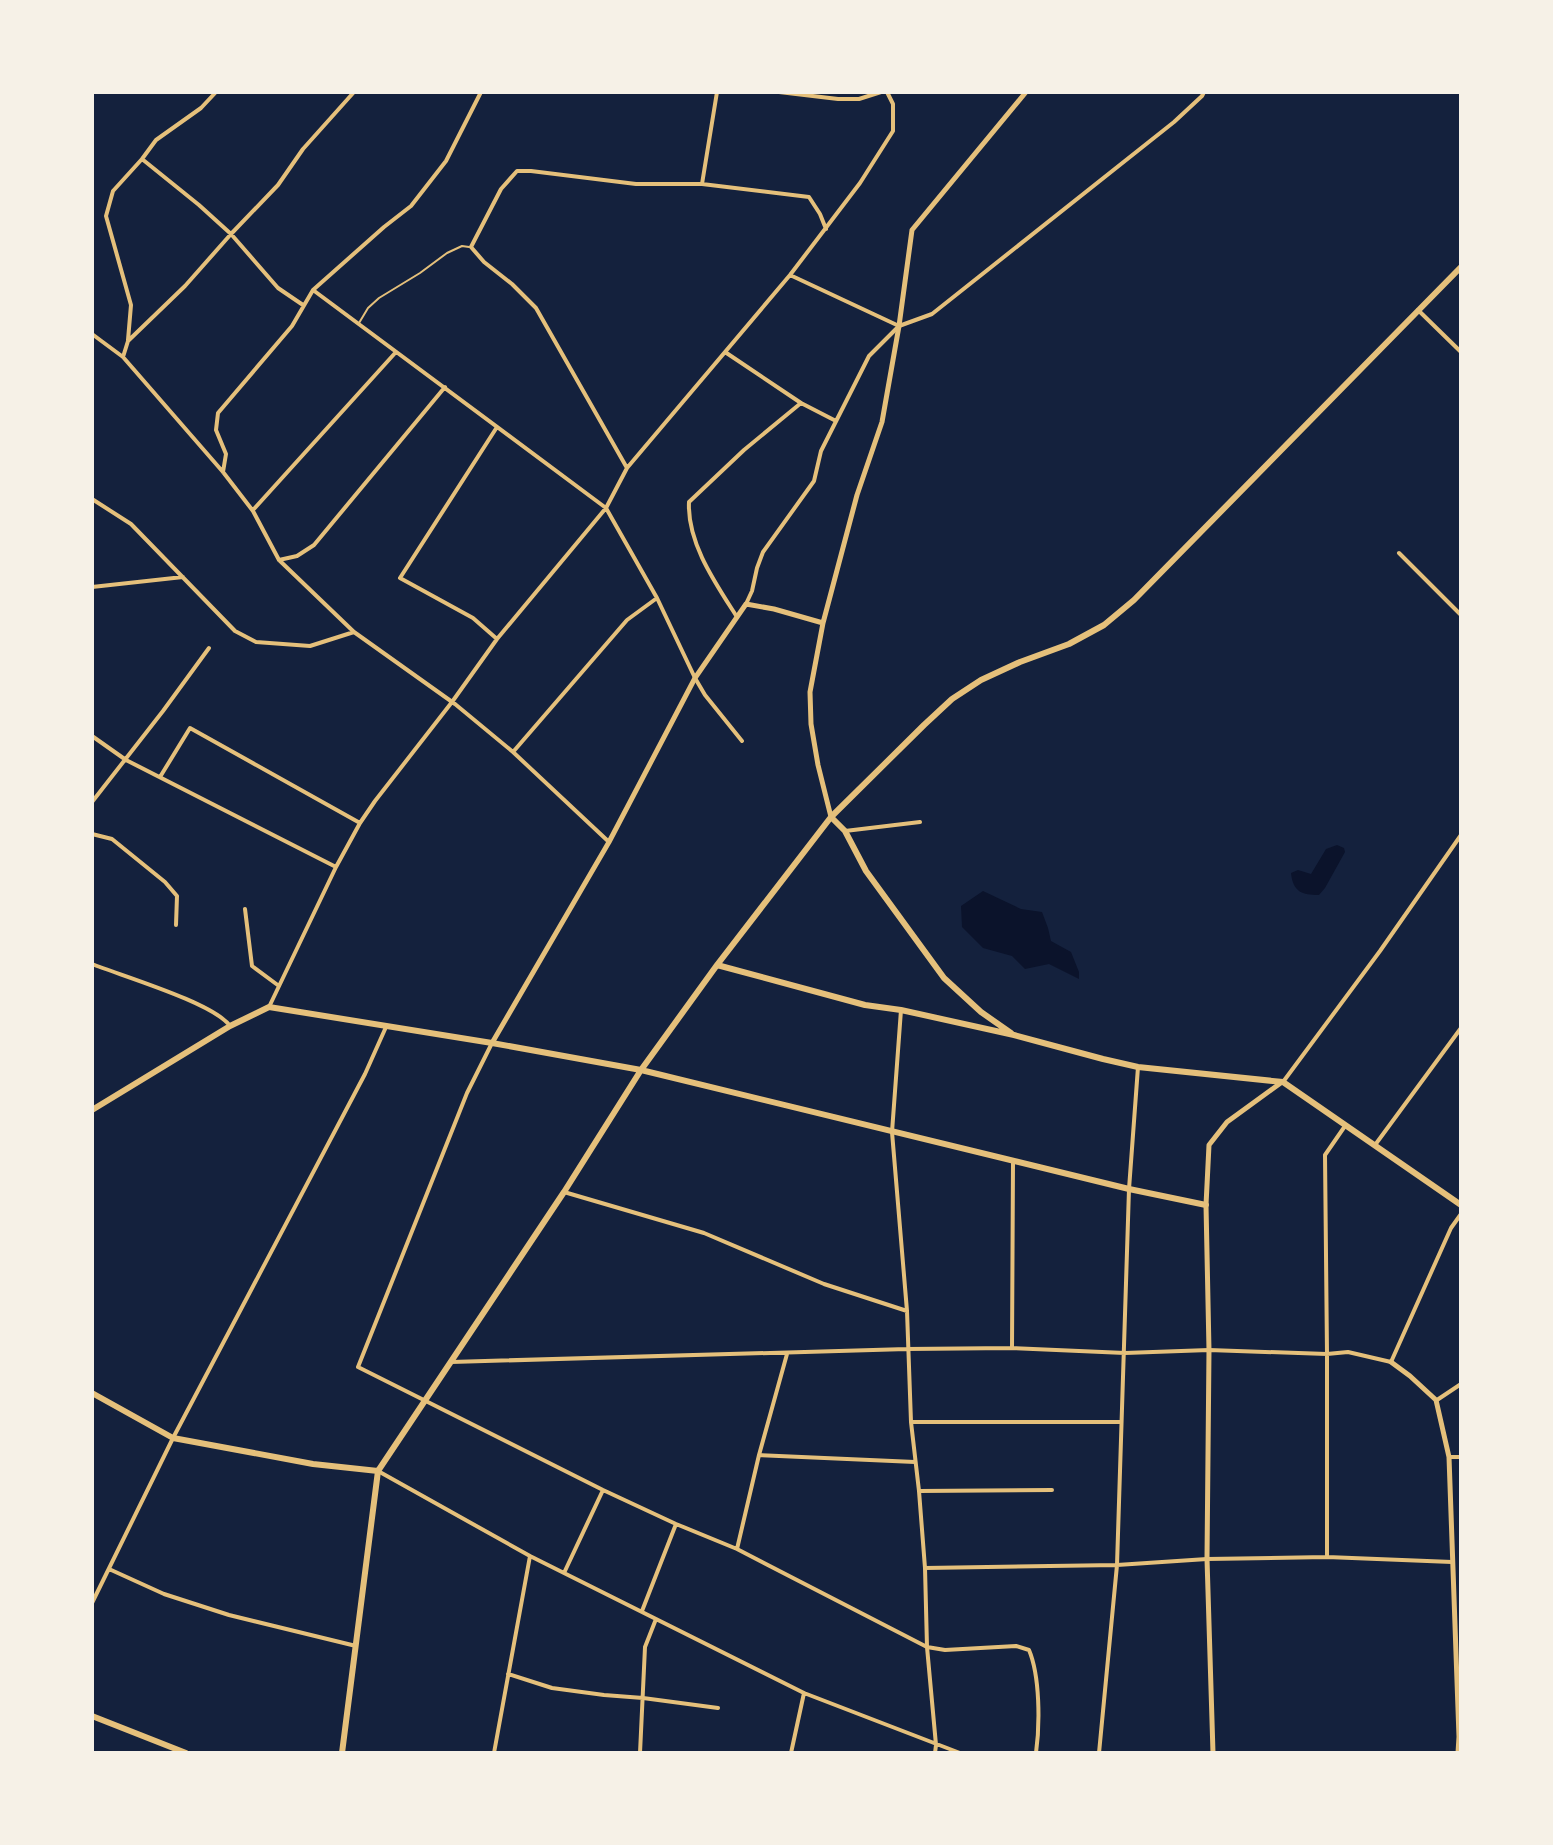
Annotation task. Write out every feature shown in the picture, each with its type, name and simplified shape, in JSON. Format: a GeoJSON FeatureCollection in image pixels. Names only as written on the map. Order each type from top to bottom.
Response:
{"type":"FeatureCollection","features":[{"type":"Feature","properties":{"kind":"main road"},"geometry":{"type":"LineString","coordinates":[[342,1753],[378,1471],[564,1192],[641,1070],[717,965],[831,817],[952,699],[981,680],[1069,644],[1104,625],[1134,600],[1461,267]]}},
{"type":"Feature","properties":{"kind":"main road"},"geometry":{"type":"LineString","coordinates":[[831,817],[845,831],[866,871],[944,978],[981,1012],[1014,1035]]}},
{"type":"Feature","properties":{"kind":"main road"},"geometry":{"type":"LineString","coordinates":[[717,965],[865,1005],[1014,1035],[1138,1067],[1283,1082],[1461,1205]]}},
{"type":"Feature","properties":{"kind":"main road"},"geometry":{"type":"LineString","coordinates":[[92,1110],[230,1026],[269,1007],[641,1070],[1206,1205]]}},
{"type":"Feature","properties":{"kind":"main road"},"geometry":{"type":"LineString","coordinates":[[92,1393],[173,1438],[313,1464],[378,1471]]}},
{"type":"Feature","properties":{"kind":"main road"},"geometry":{"type":"LineString","coordinates":[[92,1716],[186,1753]]}},
{"type":"Feature","properties":{"kind":"street"},"geometry":{"type":"LineString","coordinates":[[123,357],[128,341],[131,305],[106,216],[113,191],[156,140],[201,108],[216,92]]}},
{"type":"Feature","properties":{"kind":"street"},"geometry":{"type":"LineString","coordinates":[[128,341],[185,286],[278,185],[303,149],[354,92]]}},
{"type":"Feature","properties":{"kind":"street"},"geometry":{"type":"LineString","coordinates":[[223,472],[226,454],[216,430],[218,413],[292,326],[313,290],[411,206],[446,161],[481,92]]}},
{"type":"Feature","properties":{"kind":"street"},"geometry":{"type":"LineString","coordinates":[[702,184],[717,92]]}},
{"type":"Feature","properties":{"kind":"street"},"geometry":{"type":"LineString","coordinates":[[269,1007],[360,823],[497,639],[606,508],[627,468],[826,229],[893,131],[893,104],[884,92],[859,99],[838,99],[779,92]]}},
{"type":"Feature","properties":{"kind":"street"},"geometry":{"type":"LineString","coordinates":[[838,99],[839,92]]}},
{"type":"Feature","properties":{"kind":"street"},"geometry":{"type":"LineString","coordinates":[[831,817],[811,724],[810,692],[823,623],[857,495],[882,422],[912,230],[1026,92]]}},
{"type":"Feature","properties":{"kind":"street"},"geometry":{"type":"LineString","coordinates":[[1036,1753],[1039,1733],[1035,1665],[1029,1650],[1016,1646],[945,1650],[927,1647],[737,1549],[603,1490],[358,1367],[467,1093],[492,1043],[609,842],[695,678],[746,604],[763,552],[814,481],[821,451],[869,356],[899,326],[932,314],[1174,122],[1204,92]]}},
{"type":"Feature","properties":{"kind":"street"},"geometry":{"type":"LineString","coordinates":[[142,159],[231,234],[278,288],[303,305]]}},
{"type":"Feature","properties":{"kind":"street"},"geometry":{"type":"LineString","coordinates":[[627,468],[536,308],[471,247],[501,189],[517,171],[531,171],[636,184],[702,184],[809,197],[826,229]]}},
{"type":"Feature","properties":{"kind":"street"},"geometry":{"type":"LineString","coordinates":[[790,275],[899,326]]}},
{"type":"Feature","properties":{"kind":"street"},"geometry":{"type":"LineString","coordinates":[[313,290],[606,508],[657,598],[695,678],[742,741]]}},
{"type":"Feature","properties":{"kind":"street"},"geometry":{"type":"LineString","coordinates":[[1418,310],[1461,352]]}},
{"type":"Feature","properties":{"kind":"street"},"geometry":{"type":"LineString","coordinates":[[92,334],[123,357],[223,472],[253,511],[279,560],[354,632],[452,702],[513,752],[609,842]]}},
{"type":"Feature","properties":{"kind":"street"},"geometry":{"type":"LineString","coordinates":[[253,511],[396,352]]}},
{"type":"Feature","properties":{"kind":"street"},"geometry":{"type":"LineString","coordinates":[[725,352],[801,403],[836,421]]}},
{"type":"Feature","properties":{"kind":"street"},"geometry":{"type":"LineString","coordinates":[[279,560],[297,556],[314,545],[445,387]]}},
{"type":"Feature","properties":{"kind":"street"},"geometry":{"type":"LineString","coordinates":[[737,617],[708,571],[688,519],[689,502],[744,450],[801,403]]}},
{"type":"Feature","properties":{"kind":"street"},"geometry":{"type":"LineString","coordinates":[[497,427],[400,578],[473,618],[497,639]]}},
{"type":"Feature","properties":{"kind":"street"},"geometry":{"type":"LineString","coordinates":[[92,499],[131,524],[235,631],[256,642],[310,646],[354,632]]}},
{"type":"Feature","properties":{"kind":"street"},"geometry":{"type":"LineString","coordinates":[[1399,553],[1461,615]]}},
{"type":"Feature","properties":{"kind":"street"},"geometry":{"type":"LineString","coordinates":[[92,587],[183,577]]}},
{"type":"Feature","properties":{"kind":"street"},"geometry":{"type":"LineString","coordinates":[[513,752],[627,620],[657,598]]}},
{"type":"Feature","properties":{"kind":"street"},"geometry":{"type":"LineString","coordinates":[[746,604],[823,623]]}},
{"type":"Feature","properties":{"kind":"street"},"geometry":{"type":"LineString","coordinates":[[92,802],[209,648]]}},
{"type":"Feature","properties":{"kind":"street"},"geometry":{"type":"LineString","coordinates":[[160,777],[190,728],[360,823]]}},
{"type":"Feature","properties":{"kind":"street"},"geometry":{"type":"LineString","coordinates":[[92,736],[126,760],[336,867]]}},
{"type":"Feature","properties":{"kind":"street"},"geometry":{"type":"LineString","coordinates":[[845,831],[920,822]]}},
{"type":"Feature","properties":{"kind":"street"},"geometry":{"type":"LineString","coordinates":[[92,834],[112,839],[165,882],[177,896],[176,925]]}},
{"type":"Feature","properties":{"kind":"street"},"geometry":{"type":"LineString","coordinates":[[1213,1753],[1207,1559],[1209,1350],[1206,1205],[1209,1145],[1227,1122],[1283,1082],[1461,835]]}},
{"type":"Feature","properties":{"kind":"street"},"geometry":{"type":"LineString","coordinates":[[245,909],[252,966],[279,986]]}},
{"type":"Feature","properties":{"kind":"street"},"geometry":{"type":"LineString","coordinates":[[92,964],[188,999],[225,1019],[230,1026]]}},
{"type":"Feature","properties":{"kind":"street"},"geometry":{"type":"LineString","coordinates":[[901,1010],[892,1132],[907,1311],[911,1422],[925,1568],[935,1753]]}},
{"type":"Feature","properties":{"kind":"street"},"geometry":{"type":"LineString","coordinates":[[92,1603],[173,1438],[365,1074],[386,1027]]}},
{"type":"Feature","properties":{"kind":"street"},"geometry":{"type":"LineString","coordinates":[[1375,1145],[1461,1028]]}},
{"type":"Feature","properties":{"kind":"street"},"geometry":{"type":"LineString","coordinates":[[1099,1753],[1117,1565],[1129,1189],[1138,1067]]}},
{"type":"Feature","properties":{"kind":"street"},"geometry":{"type":"LineString","coordinates":[[1327,1557],[1325,1155],[1345,1125]]}},
{"type":"Feature","properties":{"kind":"street"},"geometry":{"type":"LineString","coordinates":[[1012,1348],[1013,1160]]}},
{"type":"Feature","properties":{"kind":"street"},"geometry":{"type":"LineString","coordinates":[[564,1192],[704,1233],[824,1284],[907,1311]]}},
{"type":"Feature","properties":{"kind":"street"},"geometry":{"type":"LineString","coordinates":[[1391,1362],[1451,1228],[1461,1214]]}},
{"type":"Feature","properties":{"kind":"street"},"geometry":{"type":"LineString","coordinates":[[451,1362],[1012,1348],[1125,1353],[1209,1350],[1348,1352],[1391,1362],[1436,1400],[1449,1457],[1458,1753]]}},
{"type":"Feature","properties":{"kind":"street"},"geometry":{"type":"LineString","coordinates":[[737,1549],[787,1354]]}},
{"type":"Feature","properties":{"kind":"street"},"geometry":{"type":"LineString","coordinates":[[1436,1400],[1461,1384]]}},
{"type":"Feature","properties":{"kind":"street"},"geometry":{"type":"LineString","coordinates":[[911,1422],[1121,1422]]}},
{"type":"Feature","properties":{"kind":"street"},"geometry":{"type":"LineString","coordinates":[[759,1455],[915,1462]]}},
{"type":"Feature","properties":{"kind":"street"},"geometry":{"type":"LineString","coordinates":[[1449,1457],[1461,1457]]}},
{"type":"Feature","properties":{"kind":"street"},"geometry":{"type":"LineString","coordinates":[[378,1471],[530,1556],[804,1693],[960,1753]]}},
{"type":"Feature","properties":{"kind":"street"},"geometry":{"type":"LineString","coordinates":[[564,1573],[603,1490]]}},
{"type":"Feature","properties":{"kind":"street"},"geometry":{"type":"LineString","coordinates":[[919,1491],[1052,1490]]}},
{"type":"Feature","properties":{"kind":"street"},"geometry":{"type":"LineString","coordinates":[[642,1611],[676,1524]]}},
{"type":"Feature","properties":{"kind":"street"},"geometry":{"type":"LineString","coordinates":[[494,1753],[530,1556]]}},
{"type":"Feature","properties":{"kind":"street"},"geometry":{"type":"LineString","coordinates":[[925,1568],[1327,1557],[1452,1562]]}},
{"type":"Feature","properties":{"kind":"street"},"geometry":{"type":"LineString","coordinates":[[109,1569],[164,1594],[216,1611],[356,1646]]}},
{"type":"Feature","properties":{"kind":"street"},"geometry":{"type":"LineString","coordinates":[[640,1753],[645,1647],[656,1619]]}},
{"type":"Feature","properties":{"kind":"street"},"geometry":{"type":"LineString","coordinates":[[508,1674],[552,1688],[718,1708]]}},
{"type":"Feature","properties":{"kind":"street"},"geometry":{"type":"LineString","coordinates":[[791,1753],[804,1693]]}},
{"type":"Feature","properties":{"kind":"lane"},"geometry":{"type":"LineString","coordinates":[[359,324],[368,308],[379,298],[447,253],[462,246],[471,247]]}},
{"type":"Feature","properties":{"kind":"water"},"geometry":{"type":"Polygon","coordinates":[[[1337,845],[1345,852],[1325,888],[1319,895],[1299,891],[1291,873],[1298,870],[1311,874],[1326,849],[1337,845]]]}},
{"type":"Feature","properties":{"kind":"water"},"geometry":{"type":"Polygon","coordinates":[[[983,891],[1021,909],[1042,912],[1051,941],[1071,952],[1079,979],[1049,964],[1025,969],[1012,956],[983,948],[962,927],[961,906],[983,891]]]}}]}
